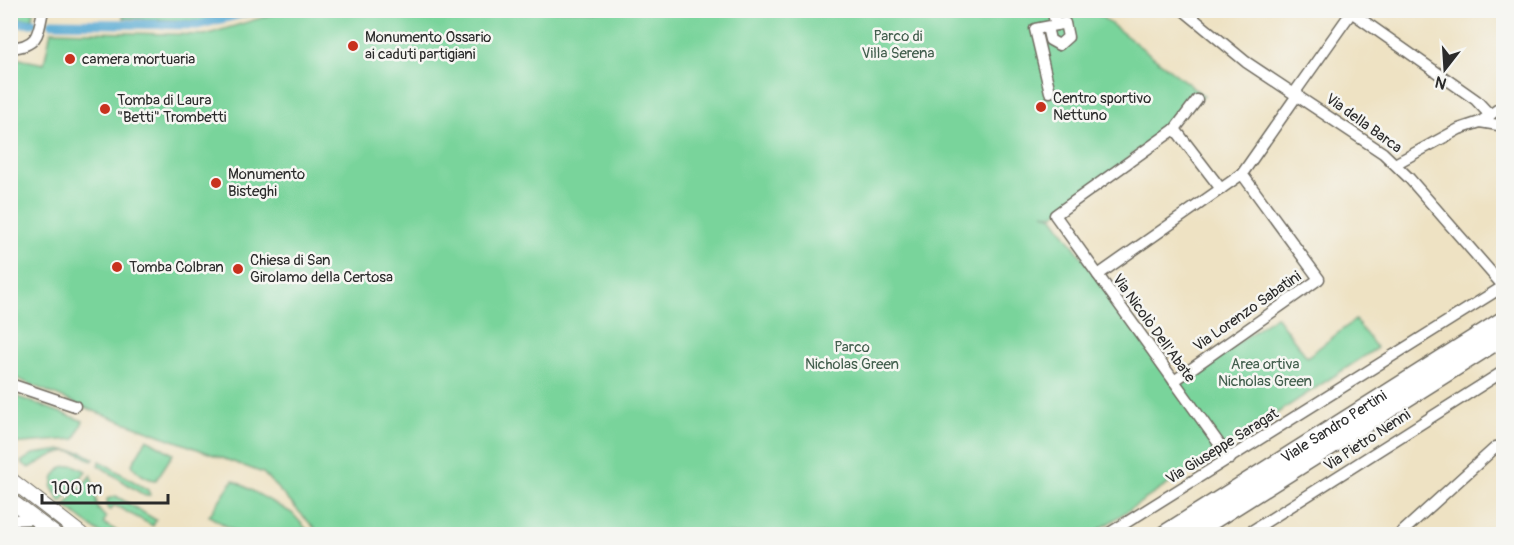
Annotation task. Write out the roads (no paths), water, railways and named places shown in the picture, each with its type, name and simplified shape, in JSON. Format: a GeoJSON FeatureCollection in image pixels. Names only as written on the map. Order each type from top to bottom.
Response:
{"type":"FeatureCollection","features":[{"type":"Feature","properties":{"kind":"highway","name":"Viale Sandro Pertini"},"geometry":{"type":"LineString","coordinates":[[1164,534],[1503,319]]}},
{"type":"Feature","properties":{"kind":"highway","name":"Viale Sandro Pertini"},"geometry":{"type":"LineString","coordinates":[[1192,534],[1503,337]]}},
{"type":"Feature","properties":{"kind":"main road"},"geometry":{"type":"LineString","coordinates":[[12,484],[81,534]]}},
{"type":"Feature","properties":{"kind":"main road"},"geometry":{"type":"LineString","coordinates":[[10,500],[55,534]]}},
{"type":"Feature","properties":{"kind":"street"},"geometry":{"type":"LineString","coordinates":[[1050,92],[1035,29],[1052,26],[1052,10]]}},
{"type":"Feature","properties":{"kind":"street"},"geometry":{"type":"LineString","coordinates":[[1497,10],[1503,16]]}},
{"type":"Feature","properties":{"kind":"street"},"geometry":{"type":"LineString","coordinates":[[1098,275],[1242,174],[1352,11],[1476,100],[1498,119]]}},
{"type":"Feature","properties":{"kind":"street","name":"Via della Barca"},"geometry":{"type":"LineString","coordinates":[[1189,12],[1246,62],[1368,142],[1395,164],[1503,286]]}},
{"type":"Feature","properties":{"kind":"street"},"geometry":{"type":"LineString","coordinates":[[10,48],[28,46],[35,39],[42,13]]}},
{"type":"Feature","properties":{"kind":"street"},"geometry":{"type":"LineString","coordinates":[[1197,100],[1174,129],[1221,189]]}},
{"type":"Feature","properties":{"kind":"street"},"geometry":{"type":"LineString","coordinates":[[1395,164],[1459,129],[1498,119]]}},
{"type":"Feature","properties":{"kind":"street","name":"Via Nicolò Dell'Abate"},"geometry":{"type":"LineString","coordinates":[[1174,129],[1055,215],[1230,459]]}},
{"type":"Feature","properties":{"kind":"street","name":"Via Lorenzo Sabatini"},"geometry":{"type":"LineString","coordinates":[[1174,381],[1319,279],[1242,174]]}},
{"type":"Feature","properties":{"kind":"street","name":"Via Giuseppe Saragat"},"geometry":{"type":"LineString","coordinates":[[1108,534],[1503,286]]}},
{"type":"Feature","properties":{"kind":"street","name":"Via Pietro Nenni"},"geometry":{"type":"LineString","coordinates":[[1247,534],[1503,371]]}},
{"type":"Feature","properties":{"kind":"street"},"geometry":{"type":"LineString","coordinates":[[10,384],[75,406]]}},
{"type":"Feature","properties":{"kind":"street"},"geometry":{"type":"LineString","coordinates":[[1400,534],[1496,447],[1503,452]]}},
{"type":"Feature","properties":{"kind":"street"},"geometry":{"type":"LineString","coordinates":[[10,519],[36,520]]}},
{"type":"Feature","properties":{"kind":"waterway"},"geometry":{"type":"LineString","coordinates":[[52,23],[198,25],[257,10]]}},
{"type":"Feature","properties":{"kind":"waterway"},"geometry":{"type":"LineString","coordinates":[[10,23],[33,23]]}},
{"type":"Feature","properties":{"kind":"place","name":"Monumento Ossario ai caduti partigiani"},"geometry":{"type":"Point","coordinates":[353,46]}},
{"type":"Feature","properties":{"kind":"place","name":"camera mortuaria"},"geometry":{"type":"Point","coordinates":[70,59]}},
{"type":"Feature","properties":{"kind":"place","name":"Centro sportivo Nettuno"},"geometry":{"type":"Point","coordinates":[1041,107]}},
{"type":"Feature","properties":{"kind":"place","name":"Tomba di Laura \"Betti\" Trombetti"},"geometry":{"type":"Point","coordinates":[105,109]}},
{"type":"Feature","properties":{"kind":"place","name":"Monumento Bisteghi"},"geometry":{"type":"Point","coordinates":[216,183]}},
{"type":"Feature","properties":{"kind":"place","name":"Tomba Colbran"},"geometry":{"type":"Point","coordinates":[117,267]}},
{"type":"Feature","properties":{"kind":"place","name":"Chiesa di San Girolamo della Certosa"},"geometry":{"type":"Point","coordinates":[238,269]}},
{"type":"Feature","properties":{"kind":"park label","name":"Parco di Villa Serena"},"geometry":{"type":"Point","coordinates":[898,44]}},
{"type":"Feature","properties":{"kind":"park label","name":"Parco Nicholas Green"},"geometry":{"type":"Point","coordinates":[852,356]}},
{"type":"Feature","properties":{"kind":"park label","name":"Area ortiva Nicholas Green"},"geometry":{"type":"Point","coordinates":[1265,372]}}]}
